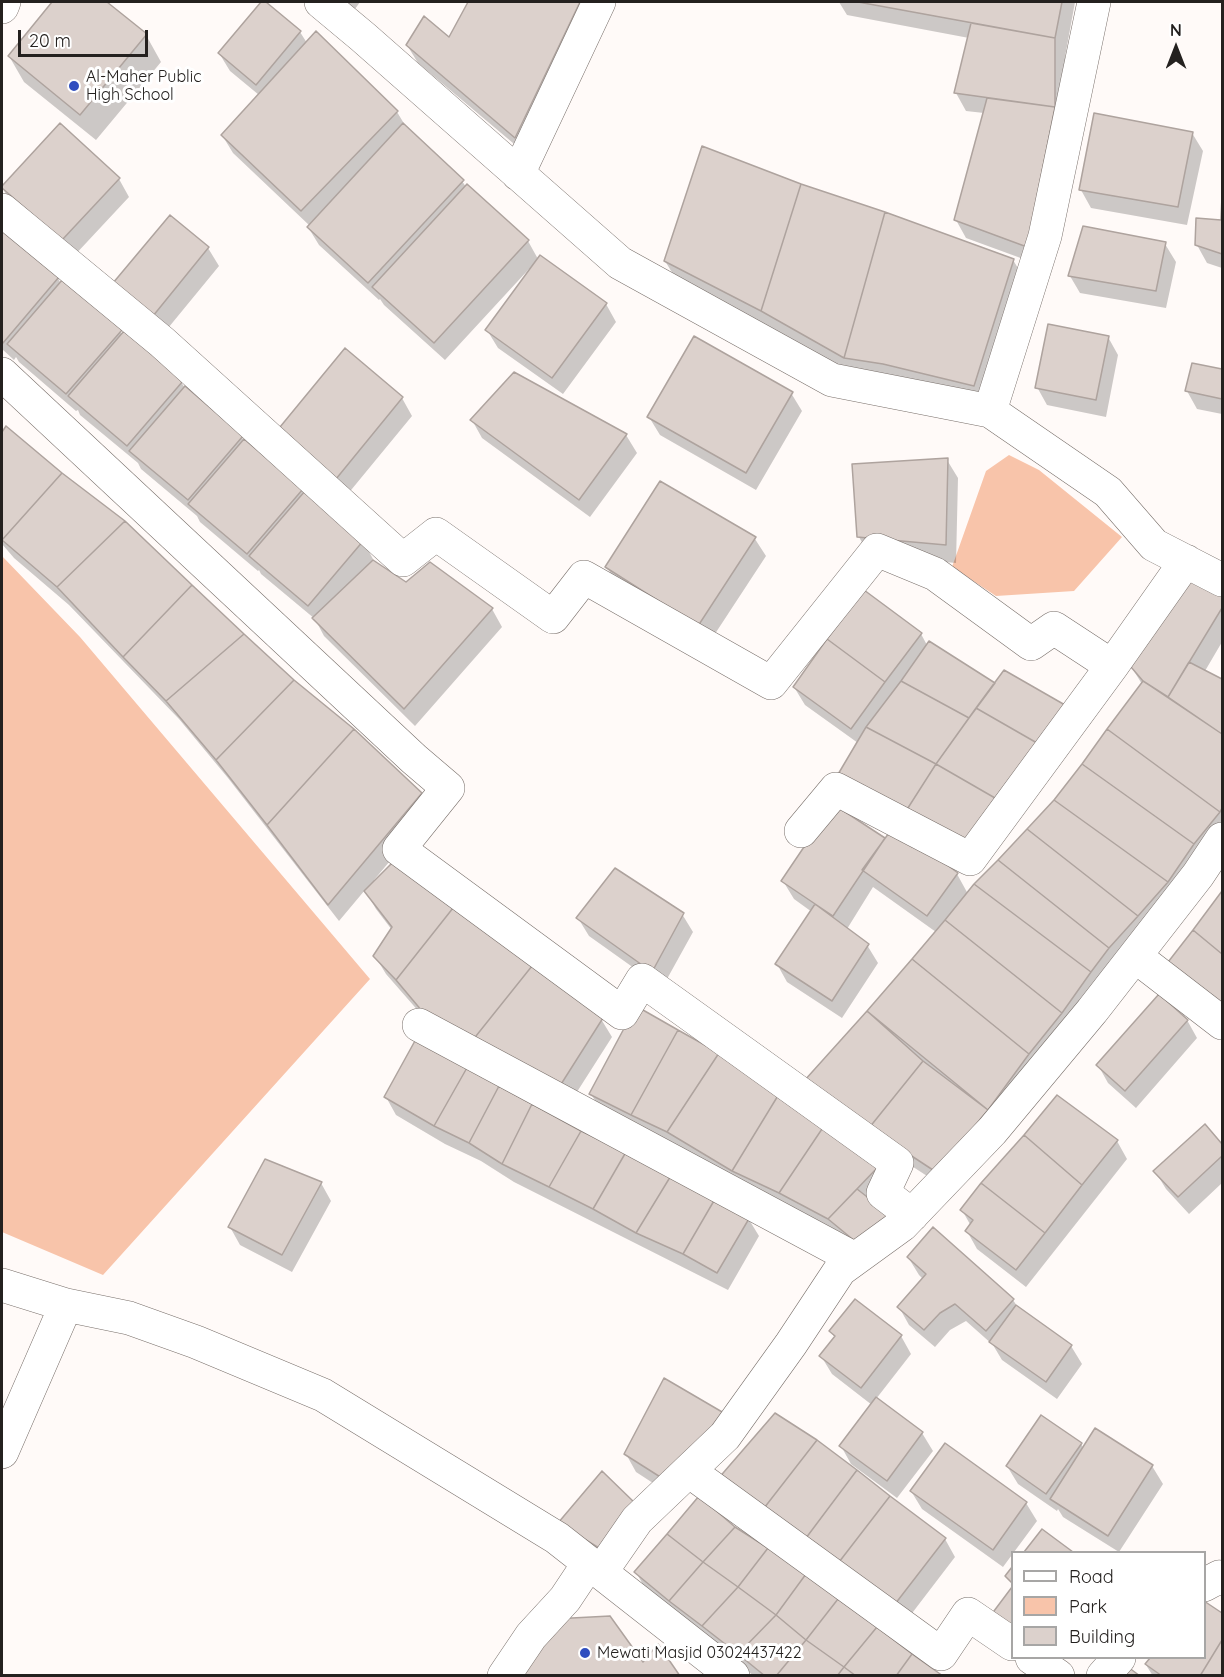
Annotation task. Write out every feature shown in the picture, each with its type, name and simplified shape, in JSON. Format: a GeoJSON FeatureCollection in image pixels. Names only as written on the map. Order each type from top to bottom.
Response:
{"type":"FeatureCollection","features":[{"type":"Feature","properties":{"kind":"street"},"geometry":{"type":"LineString","coordinates":[[2,7],[4,2]]}},
{"type":"Feature","properties":{"kind":"street"},"geometry":{"type":"LineString","coordinates":[[321,2],[363,36],[620,263],[832,380],[990,411],[1108,492],[1154,545],[1222,580]]}},
{"type":"Feature","properties":{"kind":"street"},"geometry":{"type":"LineString","coordinates":[[518,174],[599,2]]}},
{"type":"Feature","properties":{"kind":"street"},"geometry":{"type":"LineString","coordinates":[[990,411],[1045,236],[1094,2]]}},
{"type":"Feature","properties":{"kind":"street"},"geometry":{"type":"LineString","coordinates":[[2,210],[162,342],[403,560],[436,534],[553,617],[585,578],[771,683],[877,550],[935,574],[1031,644],[1054,628],[1112,666]]}},
{"type":"Feature","properties":{"kind":"street"},"geometry":{"type":"LineString","coordinates":[[2,374],[448,788],[399,849],[622,1013],[642,980],[897,1163],[883,1192],[912,1215]]}},
{"type":"Feature","properties":{"kind":"street"},"geometry":{"type":"LineString","coordinates":[[801,831],[836,789],[970,859],[1186,561]]}},
{"type":"Feature","properties":{"kind":"street"},"geometry":{"type":"LineString","coordinates":[[504,1676],[531,1636],[565,1599],[638,1520],[725,1436],[791,1344],[840,1270],[902,1225],[992,1131],[1135,956],[1198,875],[1222,838]]}},
{"type":"Feature","properties":{"kind":"street"},"geometry":{"type":"LineString","coordinates":[[1135,956],[1222,1023]]}},
{"type":"Feature","properties":{"kind":"street"},"geometry":{"type":"LineString","coordinates":[[419,1025],[855,1259]]}},
{"type":"Feature","properties":{"kind":"street"},"geometry":{"type":"LineString","coordinates":[[2,1286],[66,1305],[129,1318],[196,1342],[323,1395],[557,1538],[733,1676]]}},
{"type":"Feature","properties":{"kind":"street"},"geometry":{"type":"LineString","coordinates":[[2,1452],[66,1305]]}},
{"type":"Feature","properties":{"kind":"street"},"geometry":{"type":"LineString","coordinates":[[688,1471],[941,1654],[968,1614],[1011,1643]]}},
{"type":"Feature","properties":{"kind":"street"},"geometry":{"type":"LineString","coordinates":[[1206,1584],[1219,1577],[1222,1579]]}},
{"type":"Feature","properties":{"kind":"street"},"geometry":{"type":"LineString","coordinates":[[1033,1659],[1058,1676]]}},
{"type":"Feature","properties":{"kind":"street"},"geometry":{"type":"LineString","coordinates":[[1103,1676],[1118,1659]]}},
{"type":"Feature","properties":{"kind":"green space"},"geometry":{"type":"Polygon","coordinates":[[[1009,455],[1039,470],[1122,537],[1074,591],[996,596],[952,567],[986,471],[1009,455]]]}},
{"type":"Feature","properties":{"kind":"green space"},"geometry":{"type":"Polygon","coordinates":[[[2,556],[80,637],[370,979],[103,1275],[2,1232],[2,556]]]}},
{"type":"Feature","properties":{"kind":"building","name":"Al-Maher Public High School"},"geometry":{"type":"Polygon","coordinates":[[[52,2],[107,2],[147,34],[80,115],[8,56],[52,2]]]}},
{"type":"Feature","properties":{"kind":"building"},"geometry":{"type":"Polygon","coordinates":[[[261,2],[266,2],[301,31],[256,85],[218,53],[261,2]]]}},
{"type":"Feature","properties":{"kind":"building"},"geometry":{"type":"Polygon","coordinates":[[[468,2],[580,2],[515,138],[406,45],[424,16],[449,37],[468,2]]]}},
{"type":"Feature","properties":{"kind":"building"},"geometry":{"type":"Polygon","coordinates":[[[858,2],[1062,2],[1055,38],[858,2]]]}},
{"type":"Feature","properties":{"kind":"building"},"geometry":{"type":"Polygon","coordinates":[[[971,23],[1055,38],[1055,107],[954,93],[971,23]]]}},
{"type":"Feature","properties":{"kind":"building"},"geometry":{"type":"Polygon","coordinates":[[[316,31],[398,111],[301,211],[221,135],[316,31]]]}},
{"type":"Feature","properties":{"kind":"building"},"geometry":{"type":"Polygon","coordinates":[[[987,98],[1055,107],[1027,247],[954,220],[987,98]]]}},
{"type":"Feature","properties":{"kind":"building"},"geometry":{"type":"Polygon","coordinates":[[[1094,113],[1193,132],[1178,207],[1079,190],[1094,113]]]}},
{"type":"Feature","properties":{"kind":"building"},"geometry":{"type":"Polygon","coordinates":[[[60,123],[120,178],[62,240],[2,188],[60,123]]]}},
{"type":"Feature","properties":{"kind":"building"},"geometry":{"type":"Polygon","coordinates":[[[403,123],[464,180],[368,283],[307,227],[403,123]]]}},
{"type":"Feature","properties":{"kind":"building"},"geometry":{"type":"Polygon","coordinates":[[[702,146],[801,184],[761,311],[664,261],[702,146]]]}},
{"type":"Feature","properties":{"kind":"building"},"geometry":{"type":"Polygon","coordinates":[[[467,184],[529,240],[434,343],[372,287],[467,184]]]}},
{"type":"Feature","properties":{"kind":"building"},"geometry":{"type":"Polygon","coordinates":[[[801,184],[885,212],[844,358],[761,311],[801,184]]]}},
{"type":"Feature","properties":{"kind":"building"},"geometry":{"type":"Polygon","coordinates":[[[1222,196],[1222,254],[1195,245],[1196,218],[1221,220],[1222,196]]]}},
{"type":"Feature","properties":{"kind":"building"},"geometry":{"type":"Polygon","coordinates":[[[885,212],[1014,259],[974,386],[883,364],[844,358],[885,212]]]}},
{"type":"Feature","properties":{"kind":"building"},"geometry":{"type":"Polygon","coordinates":[[[170,215],[209,247],[153,316],[113,283],[170,215]]]}},
{"type":"Feature","properties":{"kind":"building"},"geometry":{"type":"Polygon","coordinates":[[[1083,226],[1166,242],[1156,291],[1068,276],[1083,226]]]}},
{"type":"Feature","properties":{"kind":"building"},"geometry":{"type":"Polygon","coordinates":[[[2,228],[59,277],[3,343],[2,341],[2,228]]]}},
{"type":"Feature","properties":{"kind":"building"},"geometry":{"type":"Polygon","coordinates":[[[540,255],[607,303],[552,378],[485,330],[540,255]]]}},
{"type":"Feature","properties":{"kind":"building"},"geometry":{"type":"Polygon","coordinates":[[[63,279],[122,330],[66,394],[7,344],[63,279]]]}},
{"type":"Feature","properties":{"kind":"building"},"geometry":{"type":"Polygon","coordinates":[[[1048,324],[1109,336],[1096,400],[1035,388],[1048,324]]]}},
{"type":"Feature","properties":{"kind":"building"},"geometry":{"type":"Polygon","coordinates":[[[124,331],[183,381],[127,446],[68,396],[124,331]]]}},
{"type":"Feature","properties":{"kind":"building"},"geometry":{"type":"Polygon","coordinates":[[[694,336],[793,392],[746,473],[647,417],[694,336]]]}},
{"type":"Feature","properties":{"kind":"building"},"geometry":{"type":"Polygon","coordinates":[[[345,348],[403,397],[336,479],[280,427],[345,348]]]}},
{"type":"Feature","properties":{"kind":"building"},"geometry":{"type":"Polygon","coordinates":[[[1192,363],[1222,369],[1222,399],[1185,391],[1192,363]]]}},
{"type":"Feature","properties":{"kind":"building"},"geometry":{"type":"Polygon","coordinates":[[[514,372],[627,434],[579,500],[470,420],[514,372]]]}},
{"type":"Feature","properties":{"kind":"building"},"geometry":{"type":"Polygon","coordinates":[[[185,386],[243,436],[188,500],[129,451],[185,386]]]}},
{"type":"Feature","properties":{"kind":"building"},"geometry":{"type":"Polygon","coordinates":[[[6,426],[62,473],[2,540],[2,432],[6,426]]]}},
{"type":"Feature","properties":{"kind":"building"},"geometry":{"type":"Polygon","coordinates":[[[244,439],[303,489],[247,554],[188,504],[244,439]]]}},
{"type":"Feature","properties":{"kind":"building"},"geometry":{"type":"Polygon","coordinates":[[[948,458],[946,545],[857,537],[852,464],[948,458]]]}},
{"type":"Feature","properties":{"kind":"building"},"geometry":{"type":"Polygon","coordinates":[[[62,473],[125,521],[57,587],[2,540],[62,473]]]}},
{"type":"Feature","properties":{"kind":"building"},"geometry":{"type":"Polygon","coordinates":[[[660,481],[756,537],[698,626],[605,567],[660,481]]]}},
{"type":"Feature","properties":{"kind":"building"},"geometry":{"type":"Polygon","coordinates":[[[305,491],[364,540],[308,606],[249,556],[305,491]]]}},
{"type":"Feature","properties":{"kind":"building"},"geometry":{"type":"Polygon","coordinates":[[[125,521],[192,585],[123,657],[57,587],[125,521]]]}},
{"type":"Feature","properties":{"kind":"building"},"geometry":{"type":"Polygon","coordinates":[[[373,560],[406,582],[430,562],[493,608],[404,709],[312,618],[373,560]]]}},
{"type":"Feature","properties":{"kind":"building"},"geometry":{"type":"Polygon","coordinates":[[[1187,576],[1222,592],[1222,608],[1168,697],[1143,681],[1125,660],[1187,576]]]}},
{"type":"Feature","properties":{"kind":"building"},"geometry":{"type":"Polygon","coordinates":[[[192,585],[244,634],[166,701],[123,657],[192,585]]]}},
{"type":"Feature","properties":{"kind":"building"},"geometry":{"type":"Polygon","coordinates":[[[864,590],[922,633],[885,682],[827,639],[864,590]]]}},
{"type":"Feature","properties":{"kind":"building"},"geometry":{"type":"Polygon","coordinates":[[[244,634],[294,680],[216,760],[166,701],[244,634]]]}},
{"type":"Feature","properties":{"kind":"building"},"geometry":{"type":"Polygon","coordinates":[[[827,639],[885,682],[851,729],[793,687],[827,639]]]}},
{"type":"Feature","properties":{"kind":"building"},"geometry":{"type":"Polygon","coordinates":[[[929,641],[995,683],[969,718],[901,681],[929,641]]]}},
{"type":"Feature","properties":{"kind":"building"},"geometry":{"type":"Polygon","coordinates":[[[1189,662],[1222,679],[1222,734],[1168,697],[1189,662]]]}},
{"type":"Feature","properties":{"kind":"building"},"geometry":{"type":"Polygon","coordinates":[[[1004,670],[1065,705],[1037,743],[976,708],[1004,670]]]}},
{"type":"Feature","properties":{"kind":"building"},"geometry":{"type":"Polygon","coordinates":[[[294,680],[354,729],[267,825],[216,760],[294,680]]]}},
{"type":"Feature","properties":{"kind":"building"},"geometry":{"type":"Polygon","coordinates":[[[901,681],[969,718],[936,764],[866,727],[901,681]]]}},
{"type":"Feature","properties":{"kind":"building"},"geometry":{"type":"Polygon","coordinates":[[[1143,681],[1222,734],[1222,808],[1220,812],[1107,729],[1143,681]]]}},
{"type":"Feature","properties":{"kind":"building"},"geometry":{"type":"Polygon","coordinates":[[[976,708],[1037,743],[995,798],[936,764],[976,708]]]}},
{"type":"Feature","properties":{"kind":"building"},"geometry":{"type":"Polygon","coordinates":[[[866,727],[936,764],[906,811],[837,776],[866,727]]]}},
{"type":"Feature","properties":{"kind":"building"},"geometry":{"type":"Polygon","coordinates":[[[354,729],[422,793],[328,905],[267,825],[354,729]]]}},
{"type":"Feature","properties":{"kind":"building"},"geometry":{"type":"Polygon","coordinates":[[[1107,729],[1220,812],[1194,844],[1082,764],[1107,729]]]}},
{"type":"Feature","properties":{"kind":"building"},"geometry":{"type":"Polygon","coordinates":[[[936,764],[995,798],[966,841],[906,811],[936,764]]]}},
{"type":"Feature","properties":{"kind":"building"},"geometry":{"type":"Polygon","coordinates":[[[1082,764],[1194,844],[1168,882],[1054,800],[1082,764]]]}},
{"type":"Feature","properties":{"kind":"building"},"geometry":{"type":"Polygon","coordinates":[[[1054,800],[1168,882],[1138,916],[1027,829],[1054,800]]]}},
{"type":"Feature","properties":{"kind":"building"},"geometry":{"type":"Polygon","coordinates":[[[833,804],[885,838],[833,916],[781,881],[833,804]]]}},
{"type":"Feature","properties":{"kind":"building"},"geometry":{"type":"Polygon","coordinates":[[[894,826],[958,873],[927,916],[862,870],[894,826]]]}},
{"type":"Feature","properties":{"kind":"building"},"geometry":{"type":"Polygon","coordinates":[[[1027,829],[1138,916],[1109,948],[998,860],[1027,829]]]}},
{"type":"Feature","properties":{"kind":"building"},"geometry":{"type":"Polygon","coordinates":[[[395,860],[457,903],[396,980],[373,956],[392,927],[364,891],[395,860]]]}},
{"type":"Feature","properties":{"kind":"building"},"geometry":{"type":"Polygon","coordinates":[[[998,860],[1109,948],[1091,972],[974,884],[998,860]]]}},
{"type":"Feature","properties":{"kind":"building"},"geometry":{"type":"Polygon","coordinates":[[[615,868],[684,913],[652,972],[576,918],[615,868]]]}},
{"type":"Feature","properties":{"kind":"building"},"geometry":{"type":"Polygon","coordinates":[[[974,884],[1091,972],[1062,1013],[945,920],[974,884]]]}},
{"type":"Feature","properties":{"kind":"building"},"geometry":{"type":"Polygon","coordinates":[[[1222,891],[1222,954],[1193,930],[1222,891]]]}},
{"type":"Feature","properties":{"kind":"building"},"geometry":{"type":"Polygon","coordinates":[[[457,903],[532,966],[472,1041],[422,1011],[396,980],[457,903]]]}},
{"type":"Feature","properties":{"kind":"building"},"geometry":{"type":"Polygon","coordinates":[[[815,904],[869,944],[832,1001],[775,964],[815,904]]]}},
{"type":"Feature","properties":{"kind":"building"},"geometry":{"type":"Polygon","coordinates":[[[945,920],[1062,1013],[1029,1054],[912,959],[945,920]]]}},
{"type":"Feature","properties":{"kind":"building"},"geometry":{"type":"Polygon","coordinates":[[[1193,930],[1222,954],[1222,1005],[1165,966],[1193,930]]]}},
{"type":"Feature","properties":{"kind":"building"},"geometry":{"type":"Polygon","coordinates":[[[912,959],[1029,1054],[988,1110],[867,1011],[912,959]]]}},
{"type":"Feature","properties":{"kind":"building"},"geometry":{"type":"Polygon","coordinates":[[[532,966],[603,1018],[558,1089],[472,1041],[532,966]]]}},
{"type":"Feature","properties":{"kind":"building"},"geometry":{"type":"Polygon","coordinates":[[[1159,994],[1188,1020],[1125,1091],[1096,1065],[1159,994]]]}},
{"type":"Feature","properties":{"kind":"building"},"geometry":{"type":"Polygon","coordinates":[[[636,1006],[678,1030],[631,1115],[589,1094],[636,1006]]]}},
{"type":"Feature","properties":{"kind":"building"},"geometry":{"type":"Polygon","coordinates":[[[867,1011],[923,1061],[869,1128],[804,1081],[867,1011]]]}},
{"type":"Feature","properties":{"kind":"building"},"geometry":{"type":"Polygon","coordinates":[[[678,1030],[719,1053],[667,1132],[631,1115],[678,1030]]]}},
{"type":"Feature","properties":{"kind":"building"},"geometry":{"type":"Polygon","coordinates":[[[416,1039],[468,1066],[434,1126],[384,1097],[416,1039]]]}},
{"type":"Feature","properties":{"kind":"building"},"geometry":{"type":"Polygon","coordinates":[[[719,1053],[779,1094],[732,1171],[667,1132],[719,1053]]]}},
{"type":"Feature","properties":{"kind":"building"},"geometry":{"type":"Polygon","coordinates":[[[923,1061],[988,1110],[936,1172],[869,1128],[923,1061]]]}},
{"type":"Feature","properties":{"kind":"building"},"geometry":{"type":"Polygon","coordinates":[[[468,1066],[499,1086],[469,1143],[434,1126],[468,1066]]]}},
{"type":"Feature","properties":{"kind":"building"},"geometry":{"type":"Polygon","coordinates":[[[499,1086],[532,1104],[502,1164],[469,1143],[499,1086]]]}},
{"type":"Feature","properties":{"kind":"building"},"geometry":{"type":"Polygon","coordinates":[[[779,1094],[824,1126],[779,1193],[732,1171],[779,1094]]]}},
{"type":"Feature","properties":{"kind":"building"},"geometry":{"type":"Polygon","coordinates":[[[1057,1095],[1118,1140],[1082,1185],[1024,1135],[1057,1095]]]}},
{"type":"Feature","properties":{"kind":"building"},"geometry":{"type":"Polygon","coordinates":[[[532,1104],[581,1131],[549,1187],[502,1164],[532,1104]]]}},
{"type":"Feature","properties":{"kind":"building"},"geometry":{"type":"Polygon","coordinates":[[[1205,1124],[1222,1144],[1222,1156],[1178,1197],[1153,1171],[1205,1124]]]}},
{"type":"Feature","properties":{"kind":"building"},"geometry":{"type":"Polygon","coordinates":[[[824,1126],[879,1166],[828,1219],[779,1193],[824,1126]]]}},
{"type":"Feature","properties":{"kind":"building"},"geometry":{"type":"Polygon","coordinates":[[[581,1131],[626,1152],[593,1209],[549,1187],[581,1131]]]}},
{"type":"Feature","properties":{"kind":"building"},"geometry":{"type":"Polygon","coordinates":[[[1024,1135],[1082,1185],[1045,1233],[981,1183],[1024,1135]]]}},
{"type":"Feature","properties":{"kind":"building"},"geometry":{"type":"Polygon","coordinates":[[[626,1152],[672,1174],[636,1233],[593,1209],[626,1152]]]}},
{"type":"Feature","properties":{"kind":"building"},"geometry":{"type":"Polygon","coordinates":[[[265,1159],[322,1182],[282,1255],[228,1227],[265,1159]]]}},
{"type":"Feature","properties":{"kind":"building"},"geometry":{"type":"Polygon","coordinates":[[[672,1174],[715,1199],[683,1254],[636,1233],[672,1174]]]}},
{"type":"Feature","properties":{"kind":"building"},"geometry":{"type":"Polygon","coordinates":[[[981,1183],[1045,1233],[1016,1270],[965,1231],[973,1220],[960,1210],[981,1183]]]}},
{"type":"Feature","properties":{"kind":"building"},"geometry":{"type":"Polygon","coordinates":[[[857,1189],[893,1217],[856,1242],[828,1219],[857,1189]]]}},
{"type":"Feature","properties":{"kind":"building"},"geometry":{"type":"Polygon","coordinates":[[[715,1199],[750,1217],[717,1273],[683,1254],[715,1199]]]}},
{"type":"Feature","properties":{"kind":"building"},"geometry":{"type":"Polygon","coordinates":[[[933,1227],[1014,1299],[986,1331],[955,1304],[940,1313],[924,1330],[897,1307],[926,1274],[907,1257],[933,1227]]]}},
{"type":"Feature","properties":{"kind":"building"},"geometry":{"type":"Polygon","coordinates":[[[855,1299],[902,1335],[861,1388],[819,1356],[835,1336],[829,1331],[855,1299]]]}},
{"type":"Feature","properties":{"kind":"building"},"geometry":{"type":"Polygon","coordinates":[[[1016,1305],[1072,1345],[1046,1382],[989,1342],[1016,1305]]]}},
{"type":"Feature","properties":{"kind":"building"},"geometry":{"type":"Polygon","coordinates":[[[664,1378],[729,1416],[665,1480],[624,1454],[664,1378]]]}},
{"type":"Feature","properties":{"kind":"building"},"geometry":{"type":"Polygon","coordinates":[[[876,1397],[923,1432],[887,1481],[839,1446],[876,1397]]]}},
{"type":"Feature","properties":{"kind":"building"},"geometry":{"type":"Polygon","coordinates":[[[775,1413],[817,1440],[761,1512],[717,1480],[775,1413]]]}},
{"type":"Feature","properties":{"kind":"building"},"geometry":{"type":"Polygon","coordinates":[[[1041,1415],[1082,1443],[1046,1494],[1006,1466],[1041,1415]]]}},
{"type":"Feature","properties":{"kind":"building"},"geometry":{"type":"Polygon","coordinates":[[[1095,1428],[1153,1465],[1108,1536],[1050,1499],[1095,1428]]]}},
{"type":"Feature","properties":{"kind":"building"},"geometry":{"type":"Polygon","coordinates":[[[817,1440],[857,1470],[803,1542],[761,1512],[817,1440]]]}},
{"type":"Feature","properties":{"kind":"building"},"geometry":{"type":"Polygon","coordinates":[[[945,1443],[1027,1502],[993,1550],[910,1491],[945,1443]]]}},
{"type":"Feature","properties":{"kind":"building"},"geometry":{"type":"Polygon","coordinates":[[[857,1470],[890,1496],[836,1566],[803,1542],[857,1470]]]}},
{"type":"Feature","properties":{"kind":"building"},"geometry":{"type":"Polygon","coordinates":[[[602,1471],[637,1505],[604,1551],[558,1523],[602,1471]]]}},
{"type":"Feature","properties":{"kind":"building"},"geometry":{"type":"Polygon","coordinates":[[[699,1496],[735,1527],[703,1562],[667,1534],[699,1496]]]}},
{"type":"Feature","properties":{"kind":"building"},"geometry":{"type":"Polygon","coordinates":[[[890,1496],[946,1538],[892,1608],[836,1566],[890,1496]]]}},
{"type":"Feature","properties":{"kind":"building"},"geometry":{"type":"Polygon","coordinates":[[[735,1527],[768,1548],[738,1587],[703,1562],[735,1527]]]}},
{"type":"Feature","properties":{"kind":"building"},"geometry":{"type":"Polygon","coordinates":[[[1042,1529],[1072,1551],[1025,1551],[1042,1529]]]}},
{"type":"Feature","properties":{"kind":"building"},"geometry":{"type":"Polygon","coordinates":[[[667,1534],[703,1562],[669,1601],[634,1572],[667,1534]]]}},
{"type":"Feature","properties":{"kind":"building"},"geometry":{"type":"Polygon","coordinates":[[[768,1548],[806,1574],[776,1615],[738,1587],[768,1548]]]}},
{"type":"Feature","properties":{"kind":"building"},"geometry":{"type":"Polygon","coordinates":[[[703,1562],[738,1587],[702,1626],[669,1601],[703,1562]]]}},
{"type":"Feature","properties":{"kind":"building"},"geometry":{"type":"Polygon","coordinates":[[[1011,1568],[1011,1582],[1005,1576],[1011,1568]]]}},
{"type":"Feature","properties":{"kind":"building"},"geometry":{"type":"Polygon","coordinates":[[[806,1574],[838,1599],[806,1640],[776,1615],[806,1574]]]}},
{"type":"Feature","properties":{"kind":"building"},"geometry":{"type":"Polygon","coordinates":[[[738,1587],[776,1615],[738,1654],[702,1626],[738,1587]]]}},
{"type":"Feature","properties":{"kind":"building"},"geometry":{"type":"Polygon","coordinates":[[[1011,1588],[1011,1636],[988,1619],[1011,1588]]]}},
{"type":"Feature","properties":{"kind":"building"},"geometry":{"type":"Polygon","coordinates":[[[838,1599],[877,1627],[844,1667],[806,1640],[838,1599]]]}},
{"type":"Feature","properties":{"kind":"building"},"geometry":{"type":"Polygon","coordinates":[[[1206,1602],[1222,1613],[1222,1640],[1200,1676],[1162,1676],[1145,1664],[1149,1659],[1206,1659],[1206,1602]]]}},
{"type":"Feature","properties":{"kind":"building"},"geometry":{"type":"Polygon","coordinates":[[[776,1615],[806,1640],[776,1676],[765,1676],[738,1654],[776,1615]]]}},
{"type":"Feature","properties":{"kind":"building","name":"Mewati Masjid 03024437422"},"geometry":{"type":"Polygon","coordinates":[[[610,1616],[643,1662],[658,1644],[680,1676],[521,1676],[553,1619],[610,1616]]]}},
{"type":"Feature","properties":{"kind":"building"},"geometry":{"type":"Polygon","coordinates":[[[877,1627],[912,1654],[896,1676],[856,1676],[844,1667],[877,1627]]]}},
{"type":"Feature","properties":{"kind":"building"},"geometry":{"type":"Polygon","coordinates":[[[806,1640],[844,1667],[837,1676],[776,1676],[806,1640]]]}},
{"type":"Feature","properties":{"kind":"building"},"geometry":{"type":"Polygon","coordinates":[[[1222,1640],[1222,1676],[1200,1676],[1222,1640]]]}},
{"type":"Feature","properties":{"kind":"building"},"geometry":{"type":"Polygon","coordinates":[[[912,1654],[943,1676],[896,1676],[912,1654]]]}},
{"type":"Feature","properties":{"kind":"building"},"geometry":{"type":"Polygon","coordinates":[[[1124,1664],[1140,1676],[1116,1676],[1124,1664]]]}},
{"type":"Feature","properties":{"kind":"building"},"geometry":{"type":"Polygon","coordinates":[[[844,1667],[856,1676],[837,1676],[844,1667]]]}},
{"type":"Feature","properties":{"kind":"place","name":"Al-Maher Public High School"},"geometry":{"type":"Point","coordinates":[74,86]}},
{"type":"Feature","properties":{"kind":"place","name":"Mewati Masjid 03024437422"},"geometry":{"type":"Point","coordinates":[585,1653]}}]}
